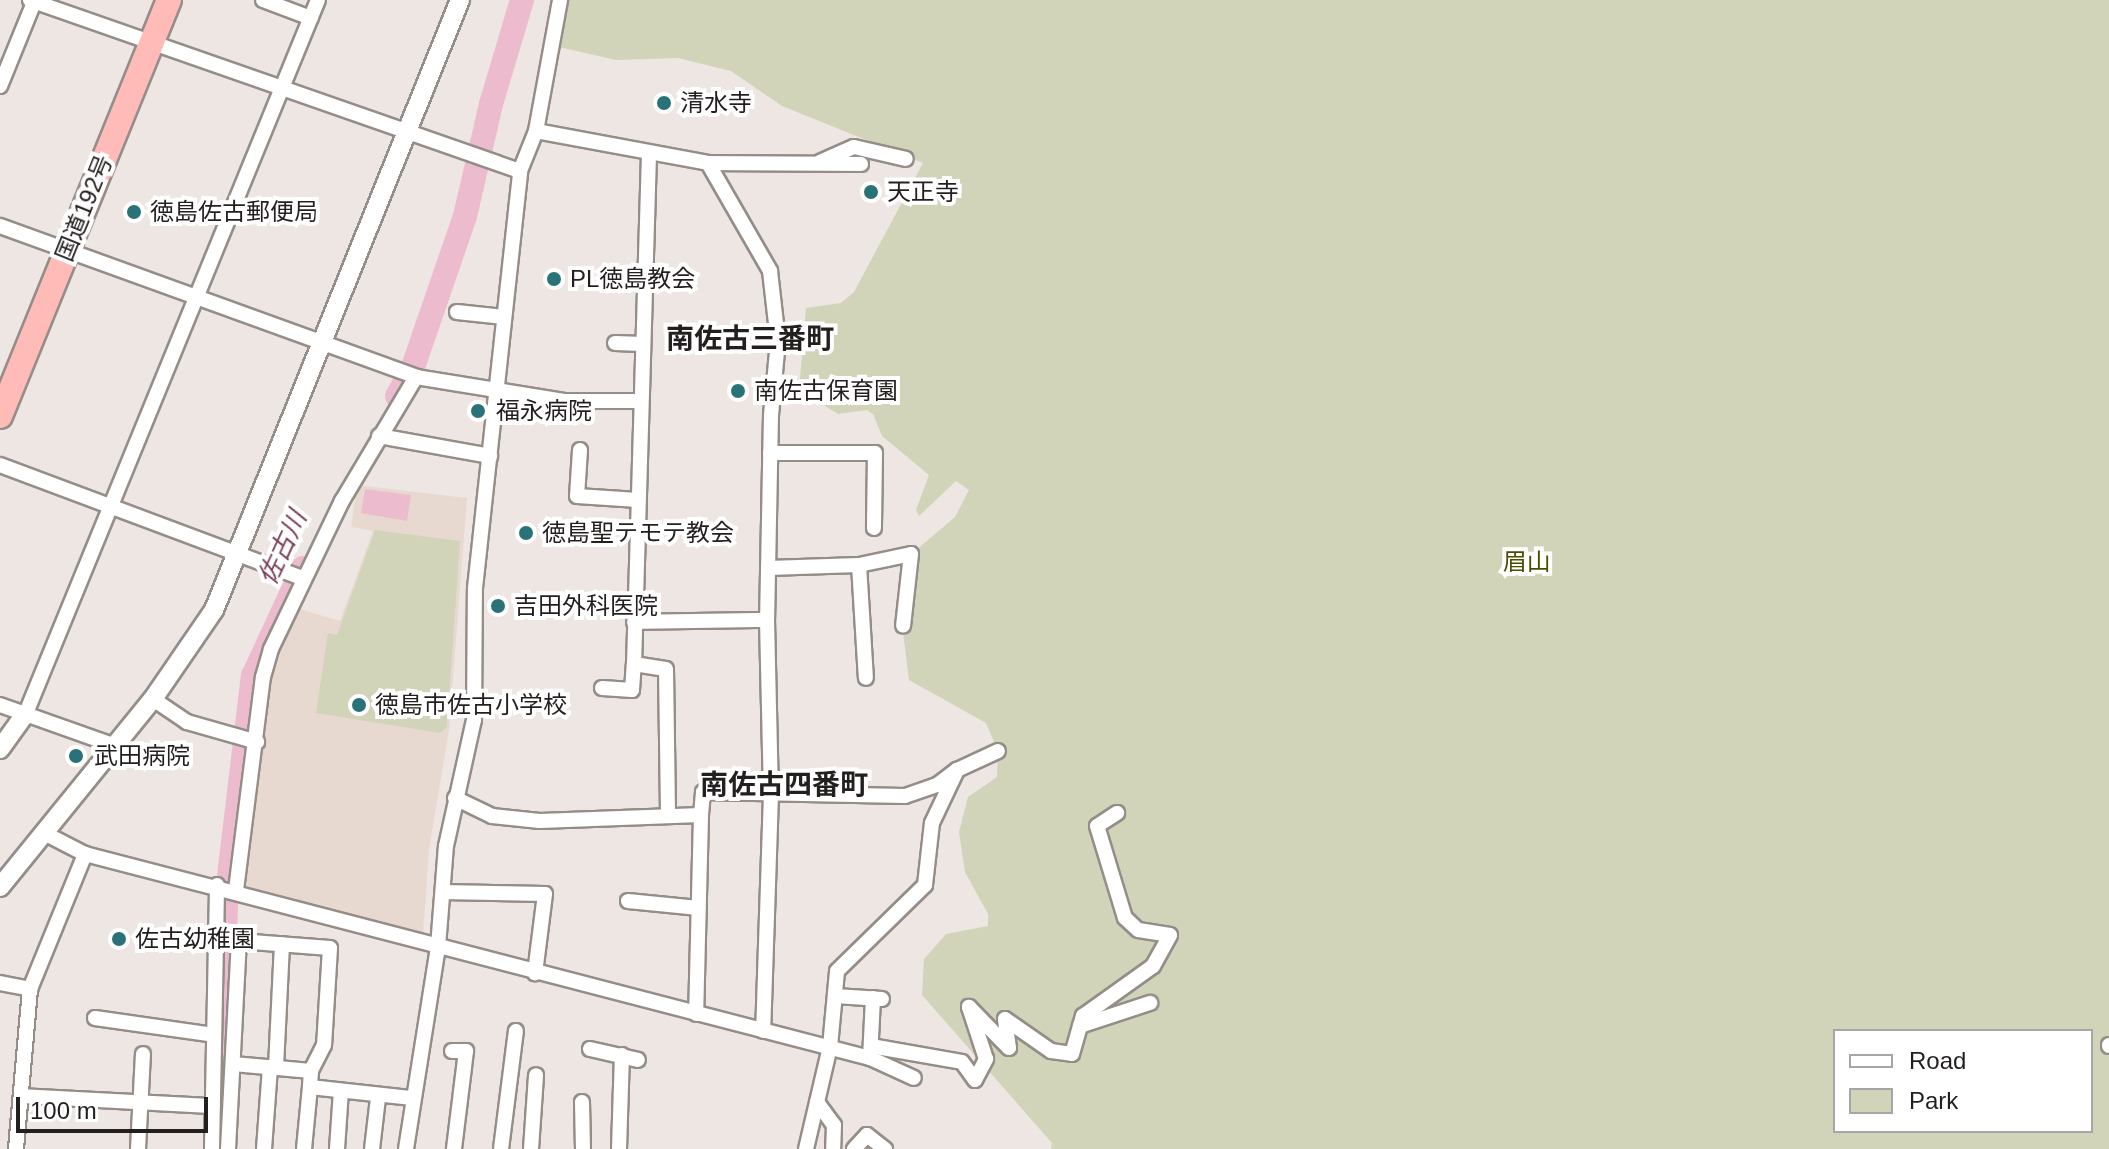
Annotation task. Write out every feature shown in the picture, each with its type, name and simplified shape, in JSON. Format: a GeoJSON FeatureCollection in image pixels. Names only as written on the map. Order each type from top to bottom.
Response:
{"type":"FeatureCollection","features":[{"type":"Feature","properties":{"kind":"highway","name":"国道192号"},"geometry":{"type":"LineString","coordinates":[[144,40],[152,0]]}},
{"type":"Feature","properties":{"kind":"highway","name":"国道192号"},"geometry":{"type":"LineString","coordinates":[[0,416],[61,246],[144,40],[169,0]]}},
{"type":"Feature","properties":{"kind":"highway","name":"国道192号"},"geometry":{"type":"LineString","coordinates":[[0,374],[61,246]]}},
{"type":"Feature","properties":{"kind":"street"},"geometry":{"type":"LineString","coordinates":[[263,0],[311,18]]}},
{"type":"Feature","properties":{"kind":"street"},"geometry":{"type":"LineString","coordinates":[[0,749],[26,713],[115,506],[318,0]]}},
{"type":"Feature","properties":{"kind":"street"},"geometry":{"type":"LineString","coordinates":[[0,887],[153,699],[207,622],[240,554],[322,341],[460,0]]}},
{"type":"Feature","properties":{"kind":"street"},"geometry":{"type":"LineString","coordinates":[[406,1149],[438,947],[455,798],[475,707],[475,588],[520,171],[536,131],[560,0]]}},
{"type":"Feature","properties":{"kind":"street"},"geometry":{"type":"LineString","coordinates":[[0,86],[33,1],[405,135],[520,171]]}},
{"type":"Feature","properties":{"kind":"street"},"geometry":{"type":"LineString","coordinates":[[536,131],[708,163],[861,164]]}},
{"type":"Feature","properties":{"kind":"street"},"geometry":{"type":"LineString","coordinates":[[819,162],[854,147],[906,159]]}},
{"type":"Feature","properties":{"kind":"street"},"geometry":{"type":"LineString","coordinates":[[602,688],[632,690],[649,154]]}},
{"type":"Feature","properties":{"kind":"street"},"geometry":{"type":"LineString","coordinates":[[708,163],[770,271],[778,341],[770,453],[767,620],[771,794],[763,1031]]}},
{"type":"Feature","properties":{"kind":"street"},"geometry":{"type":"LineString","coordinates":[[0,226],[199,295],[411,375],[564,401],[640,401]]}},
{"type":"Feature","properties":{"kind":"street"},"geometry":{"type":"LineString","coordinates":[[457,312],[504,317]]}},
{"type":"Feature","properties":{"kind":"street"},"geometry":{"type":"LineString","coordinates":[[615,343],[643,344]]}},
{"type":"Feature","properties":{"kind":"street"},"geometry":{"type":"LineString","coordinates":[[228,1149],[233,1064],[227,888],[263,677],[299,577],[411,375]]}},
{"type":"Feature","properties":{"kind":"street"},"geometry":{"type":"LineString","coordinates":[[379,436],[490,456]]}},
{"type":"Feature","properties":{"kind":"street"},"geometry":{"type":"LineString","coordinates":[[770,453],[875,453],[874,528]]}},
{"type":"Feature","properties":{"kind":"street"},"geometry":{"type":"LineString","coordinates":[[575,457],[577,496],[638,500]]}},
{"type":"Feature","properties":{"kind":"street"},"geometry":{"type":"LineString","coordinates":[[0,465],[299,577]]}},
{"type":"Feature","properties":{"kind":"street"},"geometry":{"type":"LineString","coordinates":[[768,568],[859,565],[911,554],[903,626]]}},
{"type":"Feature","properties":{"kind":"street"},"geometry":{"type":"LineString","coordinates":[[859,565],[866,678]]}},
{"type":"Feature","properties":{"kind":"street"},"geometry":{"type":"LineString","coordinates":[[634,622],[767,620]]}},
{"type":"Feature","properties":{"kind":"street"},"geometry":{"type":"LineString","coordinates":[[634,664],[666,669],[668,815]]}},
{"type":"Feature","properties":{"kind":"street"},"geometry":{"type":"LineString","coordinates":[[153,699],[187,722],[250,741]]}},
{"type":"Feature","properties":{"kind":"street"},"geometry":{"type":"LineString","coordinates":[[0,705],[113,745]]}},
{"type":"Feature","properties":{"kind":"street"},"geometry":{"type":"LineString","coordinates":[[696,1014],[703,792],[905,796],[937,785],[957,770],[998,751]]}},
{"type":"Feature","properties":{"kind":"street"},"geometry":{"type":"LineString","coordinates":[[806,1149],[830,1047],[837,971],[925,885],[932,823],[957,770]]}},
{"type":"Feature","properties":{"kind":"street"},"geometry":{"type":"LineString","coordinates":[[455,798],[492,816],[540,821],[701,815]]}},
{"type":"Feature","properties":{"kind":"street"},"geometry":{"type":"LineString","coordinates":[[44,833],[85,854],[227,888],[535,973],[763,1031],[830,1047],[962,1062],[975,1080],[986,1059],[969,1007],[1009,1048],[1005,1019],[1051,1051],[1072,1054],[1083,1016],[1153,966],[1170,935],[1138,930],[1125,918],[1097,826],[1117,813]]}},
{"type":"Feature","properties":{"kind":"street"},"geometry":{"type":"LineString","coordinates":[[16,1149],[30,989],[85,854]]}},
{"type":"Feature","properties":{"kind":"street"},"geometry":{"type":"LineString","coordinates":[[443,892],[545,894],[535,973]]}},
{"type":"Feature","properties":{"kind":"street"},"geometry":{"type":"LineString","coordinates":[[628,901],[699,908]]}},
{"type":"Feature","properties":{"kind":"street"},"geometry":{"type":"LineString","coordinates":[[227,940],[330,948],[324,1045],[311,1071],[304,1149]]}},
{"type":"Feature","properties":{"kind":"street"},"geometry":{"type":"LineString","coordinates":[[212,1149],[214,1035],[227,940]]}},
{"type":"Feature","properties":{"kind":"street"},"geometry":{"type":"LineString","coordinates":[[264,1149],[282,944]]}},
{"type":"Feature","properties":{"kind":"street"},"geometry":{"type":"LineString","coordinates":[[0,983],[30,989]]}},
{"type":"Feature","properties":{"kind":"street"},"geometry":{"type":"LineString","coordinates":[[835,996],[878,998],[871,1052]]}},
{"type":"Feature","properties":{"kind":"street"},"geometry":{"type":"LineString","coordinates":[[1080,1026],[1150,1003]]}},
{"type":"Feature","properties":{"kind":"street"},"geometry":{"type":"LineString","coordinates":[[95,1018],[214,1035]]}},
{"type":"Feature","properties":{"kind":"street"},"geometry":{"type":"LineString","coordinates":[[501,1149],[516,1031]]}},
{"type":"Feature","properties":{"kind":"street"},"geometry":{"type":"LineString","coordinates":[[590,1049],[638,1060]]}},
{"type":"Feature","properties":{"kind":"street"},"geometry":{"type":"LineString","coordinates":[[452,1051],[466,1051],[454,1149]]}},
{"type":"Feature","properties":{"kind":"street"},"geometry":{"type":"LineString","coordinates":[[871,1052],[914,1078]]}},
{"type":"Feature","properties":{"kind":"street"},"geometry":{"type":"LineString","coordinates":[[138,1149],[137,1101],[143,1054]]}},
{"type":"Feature","properties":{"kind":"street"},"geometry":{"type":"LineString","coordinates":[[619,1149],[622,1055]]}},
{"type":"Feature","properties":{"kind":"street"},"geometry":{"type":"LineString","coordinates":[[233,1064],[311,1071]]}},
{"type":"Feature","properties":{"kind":"street"},"geometry":{"type":"LineString","coordinates":[[531,1149],[536,1075]]}},
{"type":"Feature","properties":{"kind":"street"},"geometry":{"type":"LineString","coordinates":[[310,1087],[378,1098],[412,1098]]}},
{"type":"Feature","properties":{"kind":"street"},"geometry":{"type":"LineString","coordinates":[[337,1149],[341,1091]]}},
{"type":"Feature","properties":{"kind":"street"},"geometry":{"type":"LineString","coordinates":[[21,1096],[213,1106]]}},
{"type":"Feature","properties":{"kind":"street"},"geometry":{"type":"LineString","coordinates":[[372,1149],[378,1098]]}},
{"type":"Feature","properties":{"kind":"street"},"geometry":{"type":"LineString","coordinates":[[817,1102],[834,1125],[833,1149]]}},
{"type":"Feature","properties":{"kind":"street"},"geometry":{"type":"LineString","coordinates":[[579,1111],[583,1149]]}},
{"type":"Feature","properties":{"kind":"street"},"geometry":{"type":"LineString","coordinates":[[854,1149],[867,1135],[885,1149]]}},
{"type":"Feature","properties":{"kind":"shaded area","name":"徳島市佐古小学校"},"geometry":{"type":"Polygon","coordinates":[[[357,485],[467,498],[449,730],[429,849],[423,935],[239,884],[271,680],[293,607],[340,621],[373,531],[351,527],[357,485]]]}},
{"type":"Feature","properties":{"kind":"shaded area"},"geometry":{"type":"Polygon","coordinates":[[[365,489],[411,495],[407,521],[361,513],[365,489]]]}},
{"type":"Feature","properties":{"kind":"green space","name":"眉山"},"geometry":{"type":"Polygon","coordinates":[[[568,0],[2109,0],[2109,1149],[1051,1149],[1052,1143],[922,995],[924,959],[946,934],[988,926],[988,914],[965,872],[959,832],[968,797],[997,777],[998,751],[986,723],[909,680],[903,632],[915,551],[955,517],[969,490],[956,481],[919,516],[916,510],[929,475],[882,436],[873,414],[867,410],[838,414],[799,390],[806,308],[841,303],[854,292],[923,163],[782,106],[731,71],[678,58],[616,60],[559,47],[568,0]]]}},
{"type":"Feature","properties":{"kind":"green space"},"geometry":{"type":"Polygon","coordinates":[[[375,530],[460,541],[447,727],[440,733],[316,713],[328,633],[337,635],[375,530]]]}},
{"type":"Feature","properties":{"kind":"waterway","name":"佐古川"},"geometry":{"type":"LineString","coordinates":[[397,396],[412,370],[465,216],[491,104],[522,0]]}},
{"type":"Feature","properties":{"kind":"waterway","name":"佐古川"},"geometry":{"type":"LineString","coordinates":[[220,1149],[226,901],[253,676],[303,568]]}},
{"type":"Feature","properties":{"kind":"place","name":"清水寺"},"geometry":{"type":"Point","coordinates":[664,103]}},
{"type":"Feature","properties":{"kind":"place","name":"天正寺"},"geometry":{"type":"Point","coordinates":[871,192]}},
{"type":"Feature","properties":{"kind":"place","name":"徳島佐古郵便局"},"geometry":{"type":"Point","coordinates":[134,212]}},
{"type":"Feature","properties":{"kind":"place","name":"PL徳島教会"},"geometry":{"type":"Point","coordinates":[554,279]}},
{"type":"Feature","properties":{"kind":"place","name":"南佐古保育園"},"geometry":{"type":"Point","coordinates":[738,391]}},
{"type":"Feature","properties":{"kind":"place","name":"福永病院"},"geometry":{"type":"Point","coordinates":[478,411]}},
{"type":"Feature","properties":{"kind":"place","name":"徳島聖テモテ教会"},"geometry":{"type":"Point","coordinates":[526,533]}},
{"type":"Feature","properties":{"kind":"place","name":"吉田外科医院"},"geometry":{"type":"Point","coordinates":[498,606]}},
{"type":"Feature","properties":{"kind":"place","name":"徳島市佐古小学校"},"geometry":{"type":"Point","coordinates":[359,705]}},
{"type":"Feature","properties":{"kind":"place","name":"武田病院"},"geometry":{"type":"Point","coordinates":[76,756]}},
{"type":"Feature","properties":{"kind":"place","name":"佐古幼稚園"},"geometry":{"type":"Point","coordinates":[119,939]}},
{"type":"Feature","properties":{"kind":"district","name":"南佐古三番町"},"geometry":{"type":"Point","coordinates":[750,339]}},
{"type":"Feature","properties":{"kind":"district","name":"南佐古四番町"},"geometry":{"type":"Point","coordinates":[784,785]}}]}
